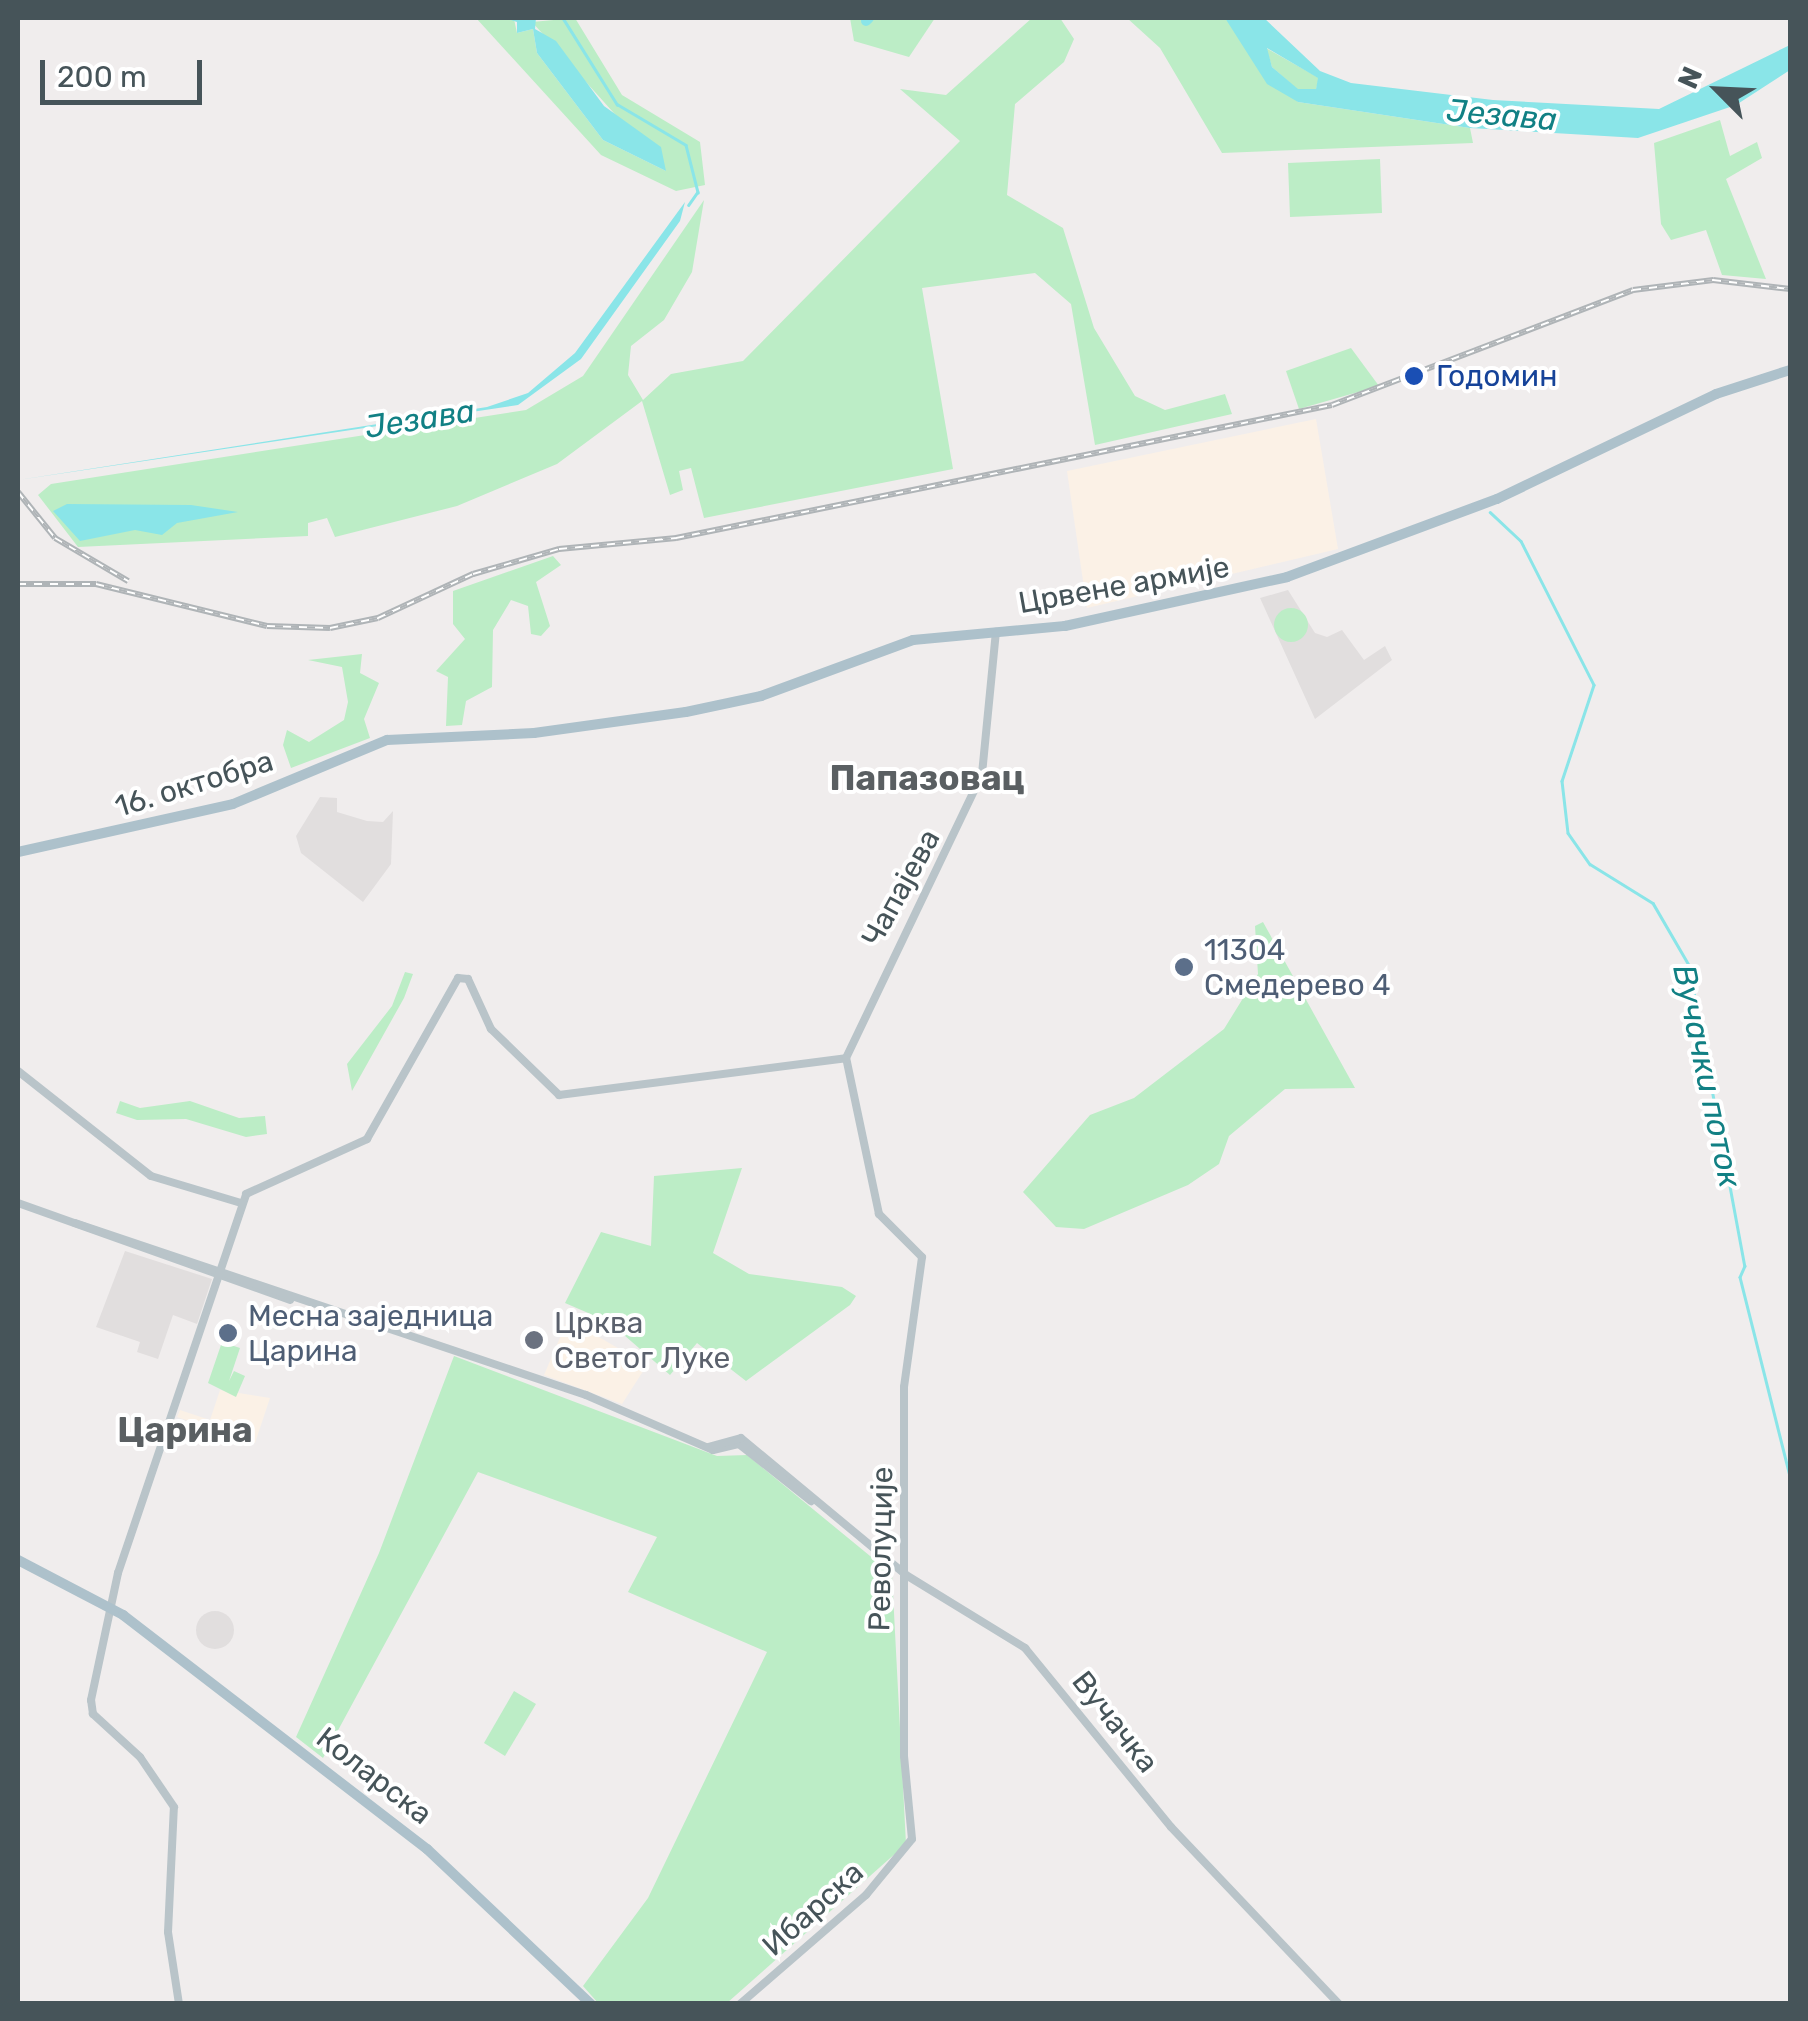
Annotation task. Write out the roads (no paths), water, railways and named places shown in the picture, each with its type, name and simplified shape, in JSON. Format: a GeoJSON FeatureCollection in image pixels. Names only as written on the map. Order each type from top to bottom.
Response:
{"type":"FeatureCollection","features":[{"type":"Feature","properties":{"kind":"main road","name":"Црвене армије"},"geometry":{"type":"LineString","coordinates":[[378,743],[534,733],[727,704],[892,645],[1086,622],[1310,571],[1548,478],[1726,390],[1790,370]]}},
{"type":"Feature","properties":{"kind":"main road","name":"16. октобра"},"geometry":{"type":"LineString","coordinates":[[18,852],[233,804],[378,743]]}},
{"type":"Feature","properties":{"kind":"main road","name":"Коларска"},"geometry":{"type":"LineString","coordinates":[[18,1560],[110,1606],[462,1876],[591,2004]]}},
{"type":"Feature","properties":{"kind":"street","name":"Чапајева"},"geometry":{"type":"LineString","coordinates":[[846,1058],[855,1046],[878,978],[943,864],[982,774],[996,632]]}},
{"type":"Feature","properties":{"kind":"street"},"geometry":{"type":"LineString","coordinates":[[179,2004],[168,1932],[174,1807],[156,1776],[91,1708],[110,1606],[242,1203],[250,1190],[363,1143],[450,984],[468,979],[480,1016],[559,1095],[846,1058]]}},
{"type":"Feature","properties":{"kind":"street","name":"Револуције"},"geometry":{"type":"LineString","coordinates":[[846,1058],[879,1214],[922,1256],[904,1387],[912,1843]]}},
{"type":"Feature","properties":{"kind":"street"},"geometry":{"type":"LineString","coordinates":[[18,1071],[151,1176],[242,1203]]}},
{"type":"Feature","properties":{"kind":"street"},"geometry":{"type":"LineString","coordinates":[[18,1203],[220,1274]]}},
{"type":"Feature","properties":{"kind":"street","name":"Вучачка"},"geometry":{"type":"LineString","coordinates":[[220,1274],[580,1393],[722,1452],[738,1440],[906,1575],[1025,1648],[1162,1816],[1339,2004]]}},
{"type":"Feature","properties":{"kind":"street","name":"Ибарска"},"geometry":{"type":"LineString","coordinates":[[740,2004],[866,1895],[912,1843]]}},
{"type":"Feature","properties":{"kind":"water"},"geometry":{"type":"Polygon","coordinates":[[[505,18],[536,18],[535,29],[556,41],[604,106],[661,147],[666,171],[603,140],[537,53],[533,29],[517,33],[517,22],[505,18]]]}},
{"type":"Feature","properties":{"kind":"water"},"geometry":{"type":"Polygon","coordinates":[[[1225,18],[1264,18],[1320,71],[1351,83],[1493,100],[1659,109],[1790,45],[1790,70],[1736,105],[1638,138],[1470,128],[1298,102],[1267,84],[1225,18]],[[1267,48],[1272,67],[1298,89],[1316,89],[1318,78],[1267,48]]]}},
{"type":"Feature","properties":{"kind":"water"},"geometry":{"type":"Polygon","coordinates":[[[685,202],[680,221],[581,359],[518,405],[18,480],[487,407],[528,393],[575,353],[685,202]]]}},
{"type":"Feature","properties":{"kind":"water"},"geometry":{"type":"Polygon","coordinates":[[[67,504],[191,505],[238,512],[177,523],[162,535],[135,530],[80,541],[53,511],[67,504]]]}},
{"type":"Feature","properties":{"kind":"waterway"},"geometry":{"type":"LineString","coordinates":[[563,18],[617,104],[686,145],[698,192],[689,205]]}},
{"type":"Feature","properties":{"kind":"waterway","name":"Језава"},"geometry":{"type":"LineString","coordinates":[[866,21],[869,18]]}},
{"type":"Feature","properties":{"kind":"waterway","name":"Вучачки поток"},"geometry":{"type":"LineString","coordinates":[[1490,512],[1521,541],[1594,685],[1562,781],[1568,833],[1590,864],[1653,903],[1689,965],[1745,1266],[1740,1277],[1790,1476]]}},
{"type":"Feature","properties":{"kind":"railway"},"geometry":{"type":"LineString","coordinates":[[18,584],[96,584],[267,626],[330,628],[378,618],[473,574],[559,549],[676,538],[1332,405],[1633,290],[1713,280],[1790,289]]}},
{"type":"Feature","properties":{"kind":"railway"},"geometry":{"type":"LineString","coordinates":[[18,492],[55,538],[128,581]]}},
{"type":"Feature","properties":{"kind":"place","name":"Годомин"},"geometry":{"type":"Point","coordinates":[1414,376]}},
{"type":"Feature","properties":{"kind":"place","name":"11304 Смедерево 4"},"geometry":{"type":"Point","coordinates":[1184,967]}},
{"type":"Feature","properties":{"kind":"place","name":"Месна заједница Царина"},"geometry":{"type":"Point","coordinates":[228,1333]}},
{"type":"Feature","properties":{"kind":"place","name":"Црква Светог Луке"},"geometry":{"type":"Point","coordinates":[534,1340]}},
{"type":"Feature","properties":{"kind":"district","name":"Папазовац"},"geometry":{"type":"Point","coordinates":[927,778]}},
{"type":"Feature","properties":{"kind":"district","name":"Царина"},"geometry":{"type":"Point","coordinates":[185,1430]}}]}
